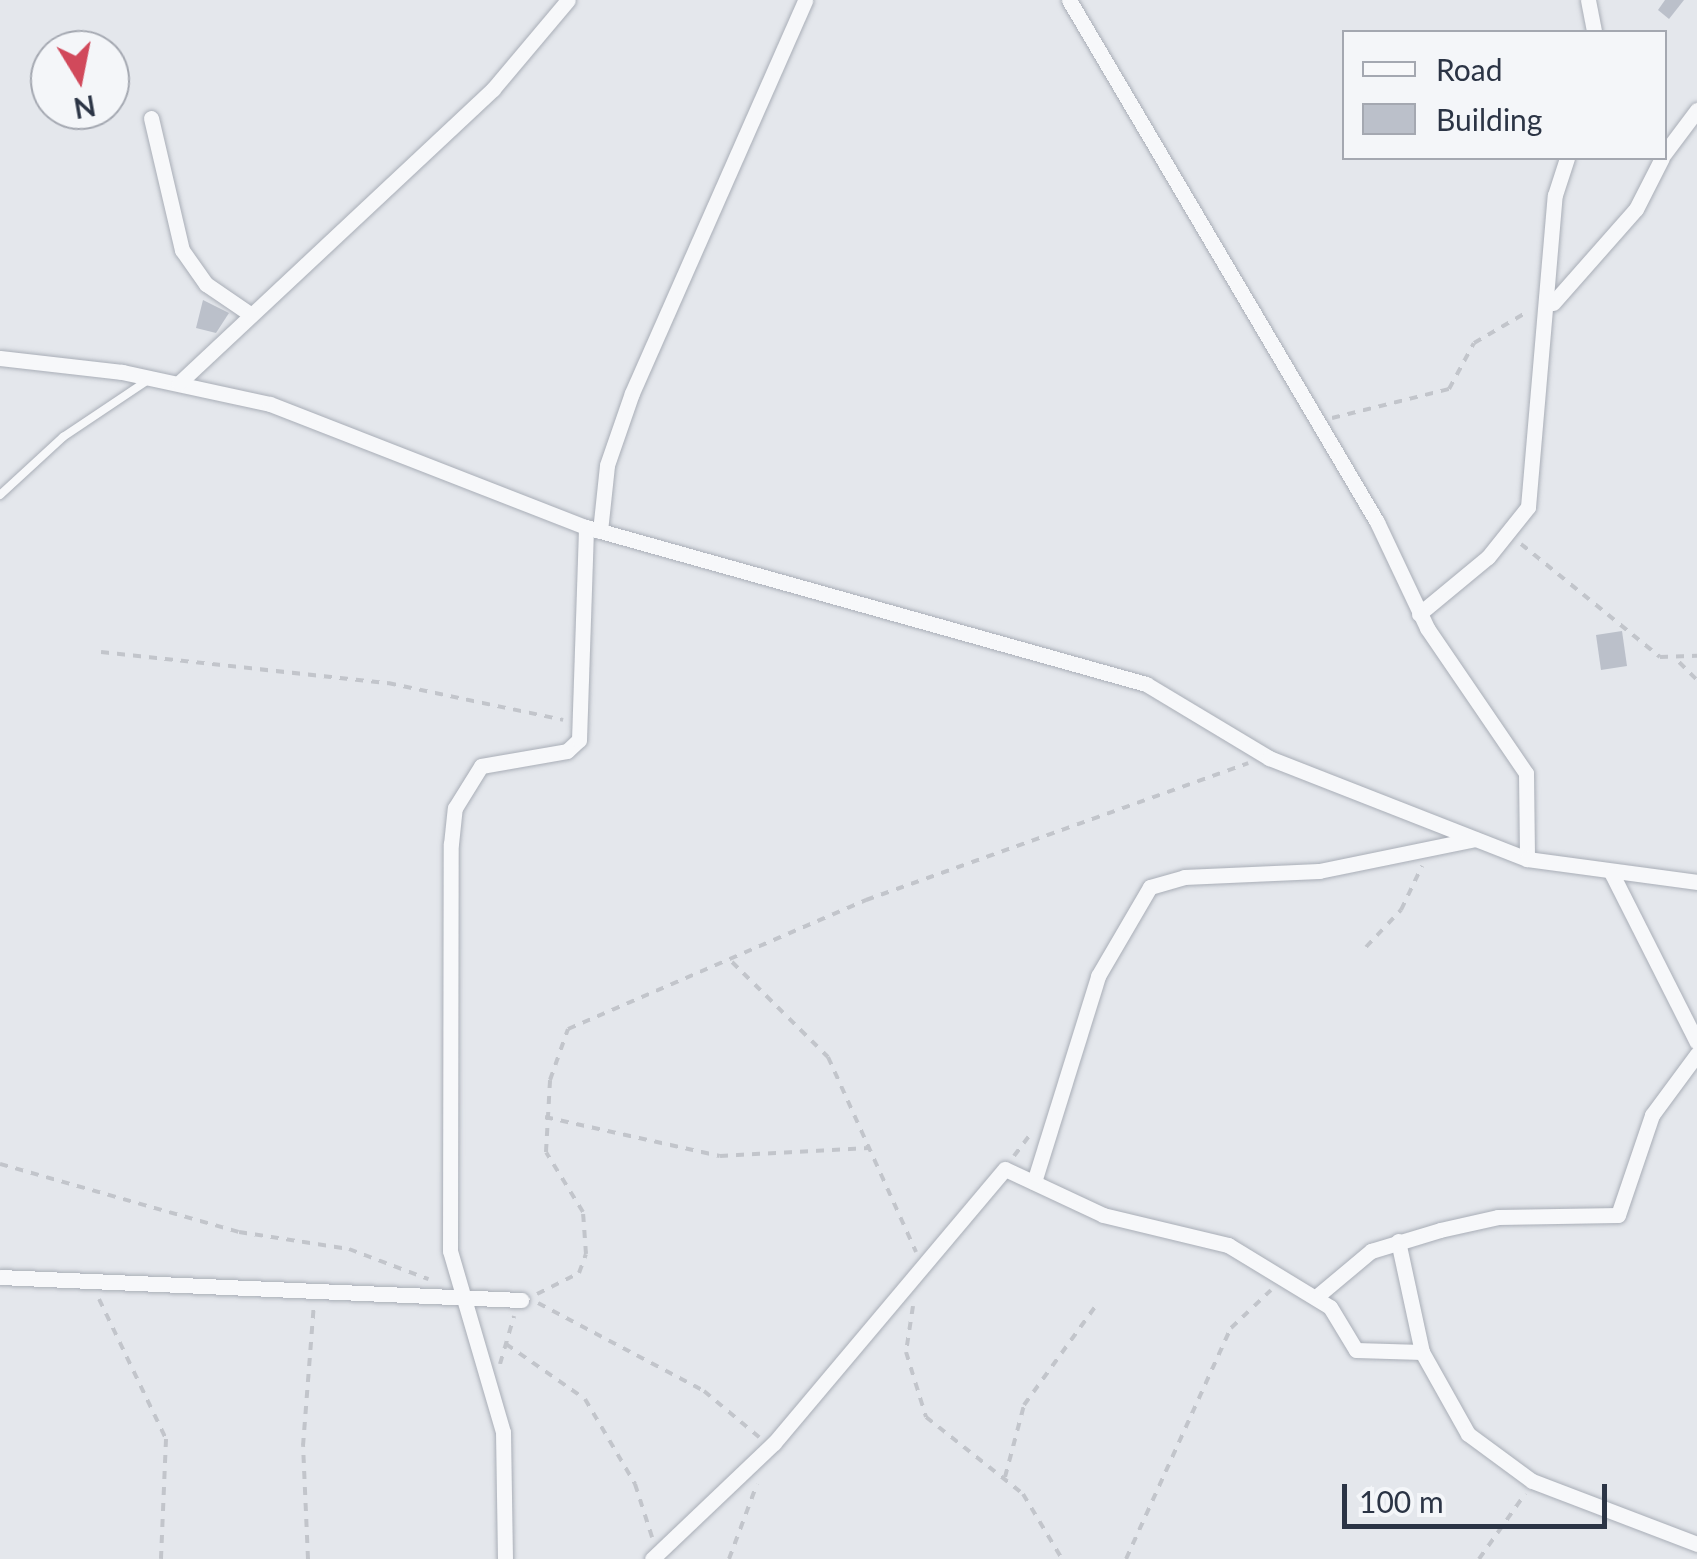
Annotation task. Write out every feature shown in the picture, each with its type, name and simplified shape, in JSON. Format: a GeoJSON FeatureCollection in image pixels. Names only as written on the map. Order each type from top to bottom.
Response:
{"type":"FeatureCollection","features":[{"type":"Feature","properties":{"kind":"street"},"geometry":{"type":"LineString","coordinates":[[179,383],[493,89],[568,0]]}},
{"type":"Feature","properties":{"kind":"street"},"geometry":{"type":"LineString","coordinates":[[505,1559],[506,1451],[492,1388],[452,1298],[446,1172],[455,808],[481,766],[567,751],[582,724],[593,529],[607,465],[632,393],[805,0]]}},
{"type":"Feature","properties":{"kind":"street"},"geometry":{"type":"LineString","coordinates":[[1069,0],[1318,423],[1420,614],[1526,772],[1527,859]]}},
{"type":"Feature","properties":{"kind":"street"},"geometry":{"type":"LineString","coordinates":[[1588,0],[1594,30]]}},
{"type":"Feature","properties":{"kind":"street"},"geometry":{"type":"LineString","coordinates":[[1667,151],[1697,110]]}},
{"type":"Feature","properties":{"kind":"street"},"geometry":{"type":"LineString","coordinates":[[151,118],[182,250],[206,284],[250,314]]}},
{"type":"Feature","properties":{"kind":"street"},"geometry":{"type":"LineString","coordinates":[[1420,614],[1514,531],[1533,488],[1555,196],[1567,160]]}},
{"type":"Feature","properties":{"kind":"street"},"geometry":{"type":"LineString","coordinates":[[1549,304],[1636,210],[1661,160]]}},
{"type":"Feature","properties":{"kind":"street"},"geometry":{"type":"LineString","coordinates":[[0,358],[179,383],[326,422],[593,529],[1146,684],[1269,758],[1527,859],[1612,874],[1697,882]]}},
{"type":"Feature","properties":{"kind":"street"},"geometry":{"type":"LineString","coordinates":[[1034,1182],[1098,976],[1150,887],[1319,871],[1475,839]]}},
{"type":"Feature","properties":{"kind":"street"},"geometry":{"type":"LineString","coordinates":[[1612,874],[1697,1042]]}},
{"type":"Feature","properties":{"kind":"street"},"geometry":{"type":"LineString","coordinates":[[1316,1297],[1342,1267],[1398,1241],[1498,1218],[1618,1216],[1652,1115],[1697,1054]]}},
{"type":"Feature","properties":{"kind":"street"},"geometry":{"type":"LineString","coordinates":[[659,1554],[768,1449],[919,1279],[1000,1170],[1034,1182],[1102,1216],[1228,1245],[1281,1281],[1316,1297],[1356,1350],[1422,1352]]}},
{"type":"Feature","properties":{"kind":"street"},"geometry":{"type":"LineString","coordinates":[[1398,1241],[1422,1352],[1468,1434],[1532,1481],[1697,1544]]}},
{"type":"Feature","properties":{"kind":"street"},"geometry":{"type":"LineString","coordinates":[[0,1277],[86,1277],[521,1300]]}},
{"type":"Feature","properties":{"kind":"lane"},"geometry":{"type":"LineString","coordinates":[[0,495],[63,437],[152,378]]}},
{"type":"Feature","properties":{"kind":"path"},"geometry":{"type":"LineString","coordinates":[[1318,423],[1449,389],[1474,343],[1549,304]]}},
{"type":"Feature","properties":{"kind":"path"},"geometry":{"type":"LineString","coordinates":[[1514,531],[1532,557],[1660,657],[1677,660],[1697,656]]}},
{"type":"Feature","properties":{"kind":"path"},"geometry":{"type":"LineString","coordinates":[[101,652],[388,684],[582,724]]}},
{"type":"Feature","properties":{"kind":"path"},"geometry":{"type":"LineString","coordinates":[[1677,660],[1697,680]]}},
{"type":"Feature","properties":{"kind":"path"},"geometry":{"type":"LineString","coordinates":[[768,1449],[704,1391],[528,1298],[579,1273],[586,1254],[583,1212],[546,1152],[545,1118],[568,1029],[732,962],[866,900],[1121,802],[1269,758]]}},
{"type":"Feature","properties":{"kind":"path"},"geometry":{"type":"LineString","coordinates":[[1366,947],[1401,910],[1433,845]]}},
{"type":"Feature","properties":{"kind":"path"},"geometry":{"type":"LineString","coordinates":[[732,962],[822,1047],[869,1148],[919,1279],[906,1352],[918,1401],[933,1428],[1004,1478],[1062,1559]]}},
{"type":"Feature","properties":{"kind":"path"},"geometry":{"type":"LineString","coordinates":[[545,1118],[720,1156],[869,1148]]}},
{"type":"Feature","properties":{"kind":"path"},"geometry":{"type":"LineString","coordinates":[[1000,1170],[1038,1123]]}},
{"type":"Feature","properties":{"kind":"path"},"geometry":{"type":"LineString","coordinates":[[0,1164],[239,1232],[349,1249],[416,1272],[452,1298]]}},
{"type":"Feature","properties":{"kind":"path"},"geometry":{"type":"LineString","coordinates":[[86,1277],[166,1440],[161,1559]]}},
{"type":"Feature","properties":{"kind":"path"},"geometry":{"type":"LineString","coordinates":[[1126,1559],[1231,1328],[1281,1281]]}},
{"type":"Feature","properties":{"kind":"path"},"geometry":{"type":"LineString","coordinates":[[308,1559],[303,1446],[316,1291]]}},
{"type":"Feature","properties":{"kind":"path"},"geometry":{"type":"LineString","coordinates":[[492,1388],[521,1300]]}},
{"type":"Feature","properties":{"kind":"path"},"geometry":{"type":"LineString","coordinates":[[1004,1478],[1024,1405],[1095,1307]]}},
{"type":"Feature","properties":{"kind":"path"},"geometry":{"type":"LineString","coordinates":[[506,1344],[585,1399],[635,1484],[659,1554]]}},
{"type":"Feature","properties":{"kind":"path"},"geometry":{"type":"LineString","coordinates":[[729,1559],[758,1480]]}},
{"type":"Feature","properties":{"kind":"path"},"geometry":{"type":"LineString","coordinates":[[1478,1559],[1532,1481]]}},
{"type":"Feature","properties":{"kind":"building"},"geometry":{"type":"Polygon","coordinates":[[[1665,0],[1684,0],[1669,19],[1658,10],[1665,0]]]}},
{"type":"Feature","properties":{"kind":"building"},"geometry":{"type":"Polygon","coordinates":[[[203,300],[229,313],[216,333],[196,328],[203,300]]]}},
{"type":"Feature","properties":{"kind":"building"},"geometry":{"type":"Polygon","coordinates":[[[1622,631],[1627,666],[1601,670],[1596,635],[1622,631]]]}}]}
